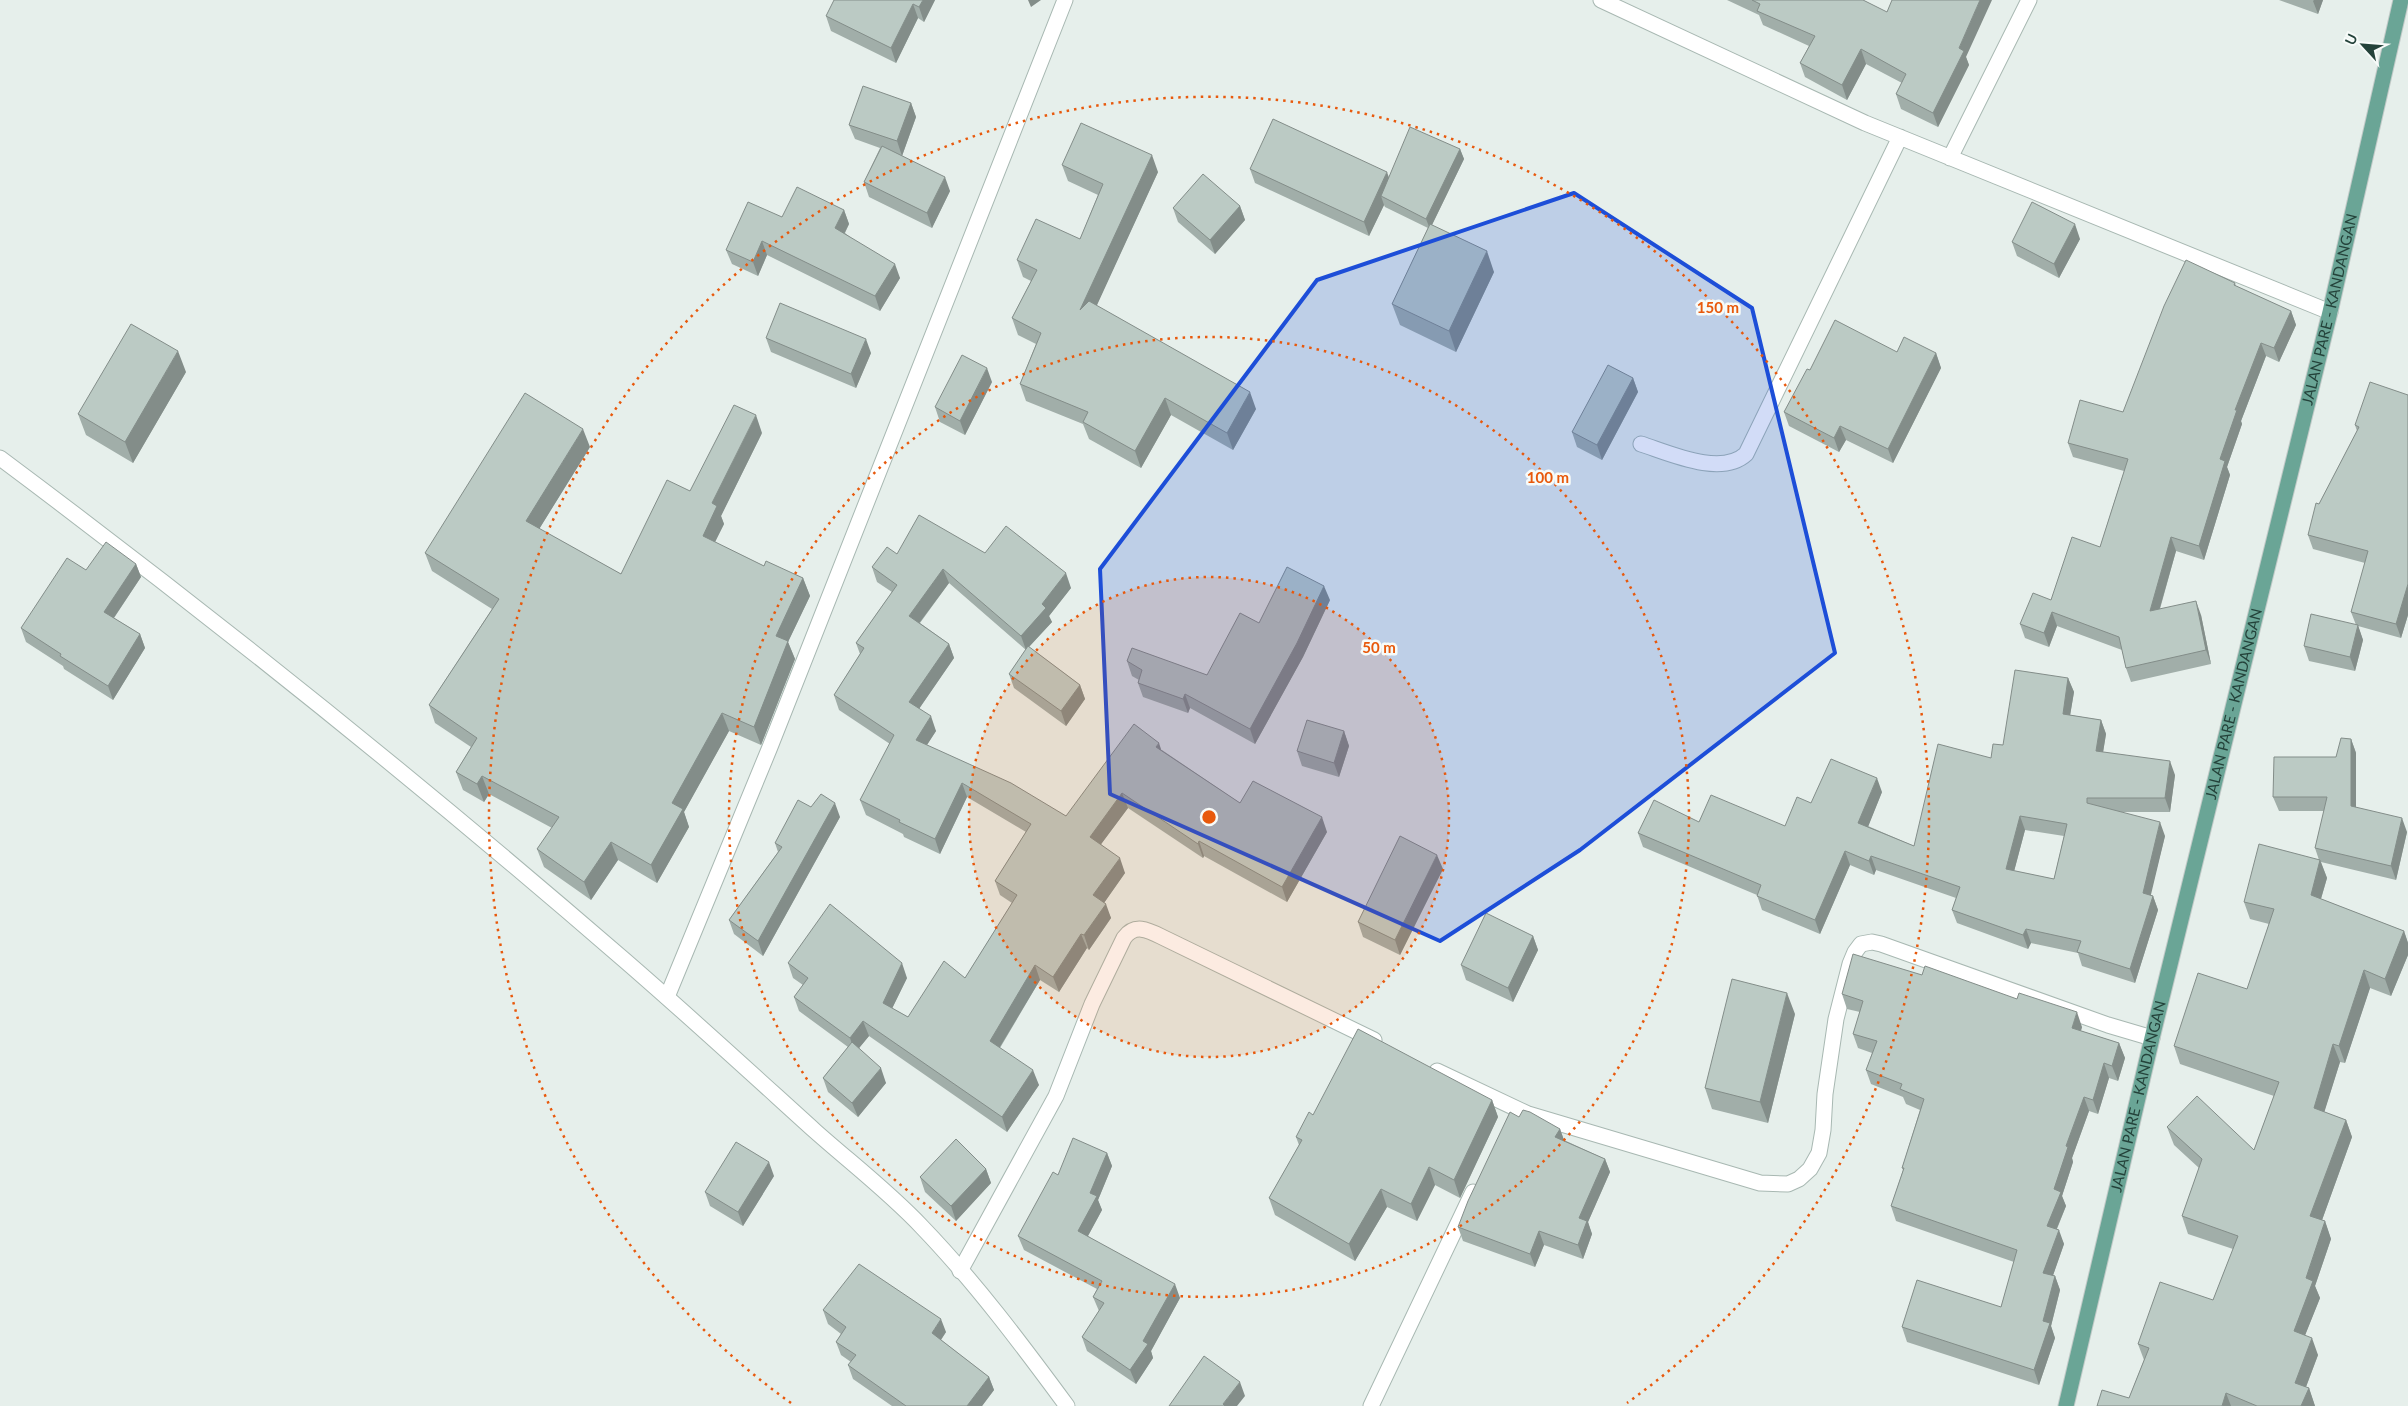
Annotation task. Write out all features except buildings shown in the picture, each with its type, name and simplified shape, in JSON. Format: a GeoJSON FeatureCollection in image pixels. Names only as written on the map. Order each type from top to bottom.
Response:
{"type":"FeatureCollection","features":[{"type":"Feature","properties":{"kind":"main road","name":"JALAN PARE - KANDANGAN"},"geometry":{"type":"LineString","coordinates":[[2066,1406],[2152,1038],[2330,312],[2401,0]]}},
{"type":"Feature","properties":{"kind":"street"},"geometry":{"type":"LineString","coordinates":[[667,997],[770,747],[1065,0]]}},
{"type":"Feature","properties":{"kind":"street"},"geometry":{"type":"LineString","coordinates":[[1601,0],[1866,123],[2330,312]]}},
{"type":"Feature","properties":{"kind":"street"},"geometry":{"type":"LineString","coordinates":[[1950,158],[2029,0]]}},
{"type":"Feature","properties":{"kind":"street"},"geometry":{"type":"LineString","coordinates":[[1640,444],[1692,460],[1717,464],[1740,460],[1746,454],[1900,137]]}},
{"type":"Feature","properties":{"kind":"street"},"geometry":{"type":"LineString","coordinates":[[0,458],[84,520],[338,720],[506,858],[667,997],[873,1180],[923,1228],[960,1271],[1021,1343],[1067,1406]]}},
{"type":"Feature","properties":{"kind":"street"},"geometry":{"type":"LineString","coordinates":[[960,1271],[1056,1096],[1092,1004],[1124,938],[1132,930],[1139,928],[1162,937],[1383,1044]]}},
{"type":"Feature","properties":{"kind":"street"},"geometry":{"type":"LineString","coordinates":[[1427,1066],[1511,1112],[1528,1114],[1760,1183],[1788,1184],[1799,1179],[1810,1169],[1819,1152],[1823,1130],[1825,1094],[1843,987],[1855,952],[1861,944],[1867,942],[1881,944],[2108,1025],[2152,1038]]}},
{"type":"Feature","properties":{"kind":"street"},"geometry":{"type":"LineString","coordinates":[[1371,1406],[1480,1178]]}},
{"type":"Feature","properties":{"kind":"highlighted area"},"geometry":{"type":"Polygon","coordinates":[[[1574,193],[1752,308],[1835,653],[1580,850],[1440,941],[1110,794],[1100,569],[1317,280],[1574,193]]]}}]}
